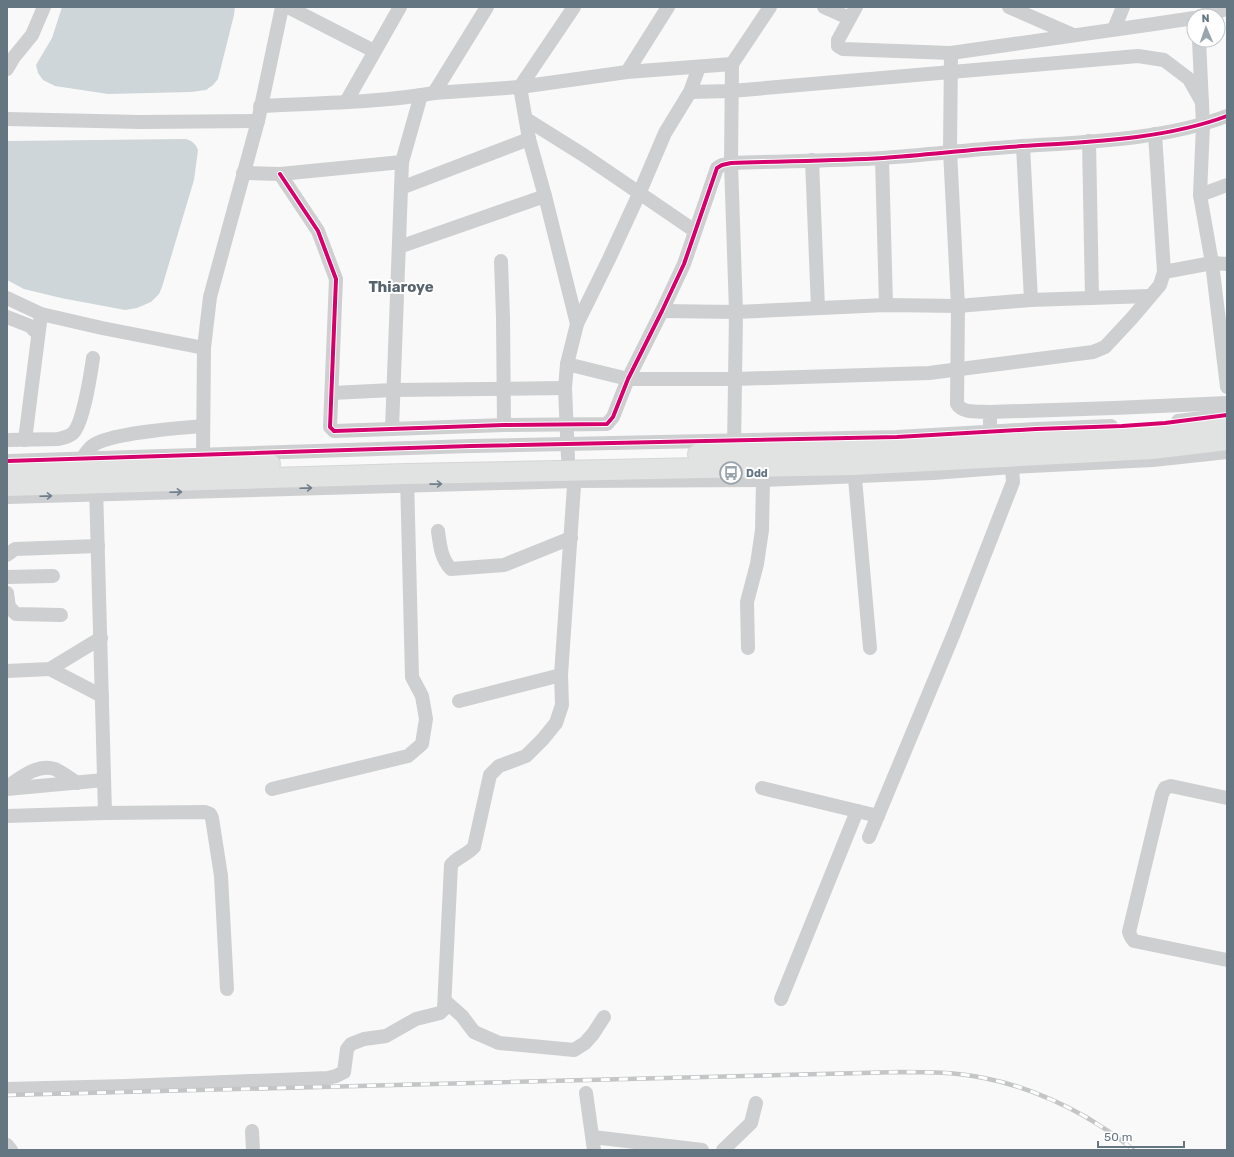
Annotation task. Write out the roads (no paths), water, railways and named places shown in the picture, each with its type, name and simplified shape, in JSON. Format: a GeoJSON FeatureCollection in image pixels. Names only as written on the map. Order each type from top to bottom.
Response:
{"type":"FeatureCollection","features":[{"type":"Feature","properties":{"kind":"highway"},"geometry":{"type":"LineString","coordinates":[[7,486],[96,489],[407,479],[734,447],[1157,432],[1227,426]]}},
{"type":"Feature","properties":{"kind":"highway"},"geometry":{"type":"LineString","coordinates":[[7,472],[235,460],[572,464],[854,471],[1152,454],[1227,440]]}},
{"type":"Feature","properties":{"kind":"street"},"geometry":{"type":"LineString","coordinates":[[9,58],[32,35],[44,7]]}},
{"type":"Feature","properties":{"kind":"street"},"geometry":{"type":"LineString","coordinates":[[203,455],[204,348],[210,298],[258,121],[282,7]]}},
{"type":"Feature","properties":{"kind":"street"},"geometry":{"type":"LineString","coordinates":[[288,7],[374,51]]}},
{"type":"Feature","properties":{"kind":"street"},"geometry":{"type":"LineString","coordinates":[[346,102],[400,7]]}},
{"type":"Feature","properties":{"kind":"street"},"geometry":{"type":"LineString","coordinates":[[392,429],[402,162],[427,94],[487,7]]}},
{"type":"Feature","properties":{"kind":"street"},"geometry":{"type":"LineString","coordinates":[[574,7],[520,87],[529,139],[577,324]]}},
{"type":"Feature","properties":{"kind":"street"},"geometry":{"type":"LineString","coordinates":[[627,72],[668,7]]}},
{"type":"Feature","properties":{"kind":"street"},"geometry":{"type":"LineString","coordinates":[[734,447],[736,312],[731,163],[732,64],[770,7]]}},
{"type":"Feature","properties":{"kind":"street"},"geometry":{"type":"LineString","coordinates":[[824,7],[853,13],[838,40],[838,46],[843,49],[951,53],[1114,29],[1186,17]]}},
{"type":"Feature","properties":{"kind":"street"},"geometry":{"type":"LineString","coordinates":[[1009,7],[1073,35]]}},
{"type":"Feature","properties":{"kind":"street"},"geometry":{"type":"LineString","coordinates":[[1114,29],[1123,7]]}},
{"type":"Feature","properties":{"kind":"street"},"geometry":{"type":"LineString","coordinates":[[1199,48],[1203,125],[1200,195],[1212,263],[1227,387]]}},
{"type":"Feature","properties":{"kind":"street"},"geometry":{"type":"LineString","coordinates":[[951,53],[950,151],[958,306],[957,404],[959,408],[964,410],[990,412],[1227,403]]}},
{"type":"Feature","properties":{"kind":"street"},"geometry":{"type":"LineString","coordinates":[[690,92],[731,91],[1138,56],[1164,60],[1189,79],[1202,102]]}},
{"type":"Feature","properties":{"kind":"street"},"geometry":{"type":"LineString","coordinates":[[260,106],[346,102],[520,87],[627,72],[732,64]]}},
{"type":"Feature","properties":{"kind":"street"},"geometry":{"type":"LineString","coordinates":[[7,1089],[328,1078],[344,1072],[347,1049],[351,1044],[364,1039],[386,1036],[416,1019],[440,1012],[444,1009],[450,865],[454,860],[468,853],[474,847],[490,775],[499,766],[526,756],[543,740],[556,723],[562,705],[561,675],[571,538],[572,464],[567,425],[565,388],[567,364],[577,324],[639,194],[665,133],[690,92],[699,67]]}},
{"type":"Feature","properties":{"kind":"street"},"geometry":{"type":"LineString","coordinates":[[280,174],[318,231],[336,279],[330,427],[334,431],[504,425],[607,424],[611,421],[628,379],[684,264],[717,168],[722,165],[731,163],[882,158],[950,151],[1089,141],[1155,134],[1203,125],[1227,116]]}},
{"type":"Feature","properties":{"kind":"street"},"geometry":{"type":"LineString","coordinates":[[7,119],[141,122],[258,121]]}},
{"type":"Feature","properties":{"kind":"street"},"geometry":{"type":"LineString","coordinates":[[526,119],[585,156],[695,231]]}},
{"type":"Feature","properties":{"kind":"street"},"geometry":{"type":"LineString","coordinates":[[567,364],[628,379],[735,379],[929,373],[1093,352],[1105,347],[1132,318],[1160,284],[1164,272],[1155,134]]}},
{"type":"Feature","properties":{"kind":"street"},"geometry":{"type":"LineString","coordinates":[[401,188],[529,139]]}},
{"type":"Feature","properties":{"kind":"street"},"geometry":{"type":"LineString","coordinates":[[1089,141],[1092,298]]}},
{"type":"Feature","properties":{"kind":"street"},"geometry":{"type":"LineString","coordinates":[[1024,146],[1031,300]]}},
{"type":"Feature","properties":{"kind":"street"},"geometry":{"type":"LineString","coordinates":[[882,158],[886,305]]}},
{"type":"Feature","properties":{"kind":"street"},"geometry":{"type":"LineString","coordinates":[[812,160],[818,308]]}},
{"type":"Feature","properties":{"kind":"street"},"geometry":{"type":"LineString","coordinates":[[243,173],[280,174],[402,162]]}},
{"type":"Feature","properties":{"kind":"street"},"geometry":{"type":"LineString","coordinates":[[1200,195],[1227,185]]}},
{"type":"Feature","properties":{"kind":"street"},"geometry":{"type":"LineString","coordinates":[[399,247],[545,196]]}},
{"type":"Feature","properties":{"kind":"street"},"geometry":{"type":"LineString","coordinates":[[501,262],[504,425]]}},
{"type":"Feature","properties":{"kind":"street"},"geometry":{"type":"LineString","coordinates":[[1164,272],[1212,263],[1227,264]]}},
{"type":"Feature","properties":{"kind":"street"},"geometry":{"type":"LineString","coordinates":[[662,311],[736,312],[886,305],[958,306],[1031,300],[1149,296]]}},
{"type":"Feature","properties":{"kind":"street"},"geometry":{"type":"LineString","coordinates":[[7,298],[42,314],[102,328],[204,348]]}},
{"type":"Feature","properties":{"kind":"street"},"geometry":{"type":"LineString","coordinates":[[25,440],[38,347],[38,334],[42,314]]}},
{"type":"Feature","properties":{"kind":"street"},"geometry":{"type":"LineString","coordinates":[[7,317],[30,326],[38,334]]}},
{"type":"Feature","properties":{"kind":"street"},"geometry":{"type":"LineString","coordinates":[[7,440],[58,439],[72,434],[78,425],[89,387],[93,358]]}},
{"type":"Feature","properties":{"kind":"street"},"geometry":{"type":"LineString","coordinates":[[332,393],[393,390],[565,388]]}},
{"type":"Feature","properties":{"kind":"street"},"geometry":{"type":"LineString","coordinates":[[990,412],[990,431]]}},
{"type":"Feature","properties":{"kind":"street"},"geometry":{"type":"LineString","coordinates":[[897,442],[990,431],[1151,424],[1227,415]]}},
{"type":"Feature","properties":{"kind":"street"},"geometry":{"type":"LineString","coordinates":[[82,458],[92,446],[111,438],[163,430],[203,426]]}},
{"type":"Feature","properties":{"kind":"street"},"geometry":{"type":"LineString","coordinates":[[1152,454],[1227,452]]}},
{"type":"Feature","properties":{"kind":"street"},"geometry":{"type":"LineString","coordinates":[[7,461],[203,455],[235,460]]}},
{"type":"Feature","properties":{"kind":"street"},"geometry":{"type":"LineString","coordinates":[[869,837],[954,633],[1010,490],[1012,482],[1011,462]]}},
{"type":"Feature","properties":{"kind":"street"},"geometry":{"type":"LineString","coordinates":[[572,464],[763,480],[854,471],[870,648]]}},
{"type":"Feature","properties":{"kind":"street"},"geometry":{"type":"LineString","coordinates":[[272,790],[408,756],[422,744],[426,718],[422,696],[412,677],[407,479]]}},
{"type":"Feature","properties":{"kind":"street"},"geometry":{"type":"LineString","coordinates":[[748,648],[747,602],[757,564],[762,530],[763,480]]}},
{"type":"Feature","properties":{"kind":"street"},"geometry":{"type":"LineString","coordinates":[[7,497],[96,489],[105,813]]}},
{"type":"Feature","properties":{"kind":"street"},"geometry":{"type":"LineString","coordinates":[[438,531],[445,562],[451,569],[504,565],[571,538]]}},
{"type":"Feature","properties":{"kind":"street"},"geometry":{"type":"LineString","coordinates":[[7,555],[15,549],[98,546]]}},
{"type":"Feature","properties":{"kind":"street"},"geometry":{"type":"LineString","coordinates":[[7,577],[53,576]]}},
{"type":"Feature","properties":{"kind":"street"},"geometry":{"type":"LineString","coordinates":[[7,593],[9,607],[16,614],[60,615]]}},
{"type":"Feature","properties":{"kind":"street"},"geometry":{"type":"LineString","coordinates":[[7,671],[50,669],[101,638]]}},
{"type":"Feature","properties":{"kind":"street"},"geometry":{"type":"LineString","coordinates":[[50,669],[102,696]]}},
{"type":"Feature","properties":{"kind":"street"},"geometry":{"type":"LineString","coordinates":[[458,701],[561,675]]}},
{"type":"Feature","properties":{"kind":"street"},"geometry":{"type":"LineString","coordinates":[[7,788],[28,773],[46,768],[56,770],[77,783],[104,780]]}},
{"type":"Feature","properties":{"kind":"street"},"geometry":{"type":"LineString","coordinates":[[1227,798],[1171,786],[1165,788],[1162,794],[1129,932],[1130,937],[1134,941],[1227,960]]}},
{"type":"Feature","properties":{"kind":"street"},"geometry":{"type":"LineString","coordinates":[[762,788],[878,816]]}},
{"type":"Feature","properties":{"kind":"street"},"geometry":{"type":"LineString","coordinates":[[781,1000],[857,811]]}},
{"type":"Feature","properties":{"kind":"street"},"geometry":{"type":"LineString","coordinates":[[7,816],[205,812],[210,814],[212,818],[221,876],[227,989]]}},
{"type":"Feature","properties":{"kind":"street"},"geometry":{"type":"LineString","coordinates":[[445,1001],[462,1016],[474,1032],[499,1043],[574,1050],[585,1043],[604,1017]]}},
{"type":"Feature","properties":{"kind":"street"},"geometry":{"type":"LineString","coordinates":[[586,1093],[594,1143],[702,1150]]}},
{"type":"Feature","properties":{"kind":"street"},"geometry":{"type":"LineString","coordinates":[[723,1150],[751,1123],[756,1103]]}},
{"type":"Feature","properties":{"kind":"street"},"geometry":{"type":"LineString","coordinates":[[252,1130],[253,1150]]}},
{"type":"Feature","properties":{"kind":"street"},"geometry":{"type":"LineString","coordinates":[[7,1145],[11,1150]]}},
{"type":"Feature","properties":{"kind":"railway"},"geometry":{"type":"LineString","coordinates":[[7,1095],[900,1072],[942,1073],[984,1078],[1036,1093],[1062,1104],[1086,1117],[1116,1136],[1133,1150]]}},
{"type":"Feature","properties":{"kind":"place","name":"Ddd"},"geometry":{"type":"Point","coordinates":[731,473]}},
{"type":"Feature","properties":{"kind":"district","name":"Thiaroye"},"geometry":{"type":"Point","coordinates":[401,287]}}]}
